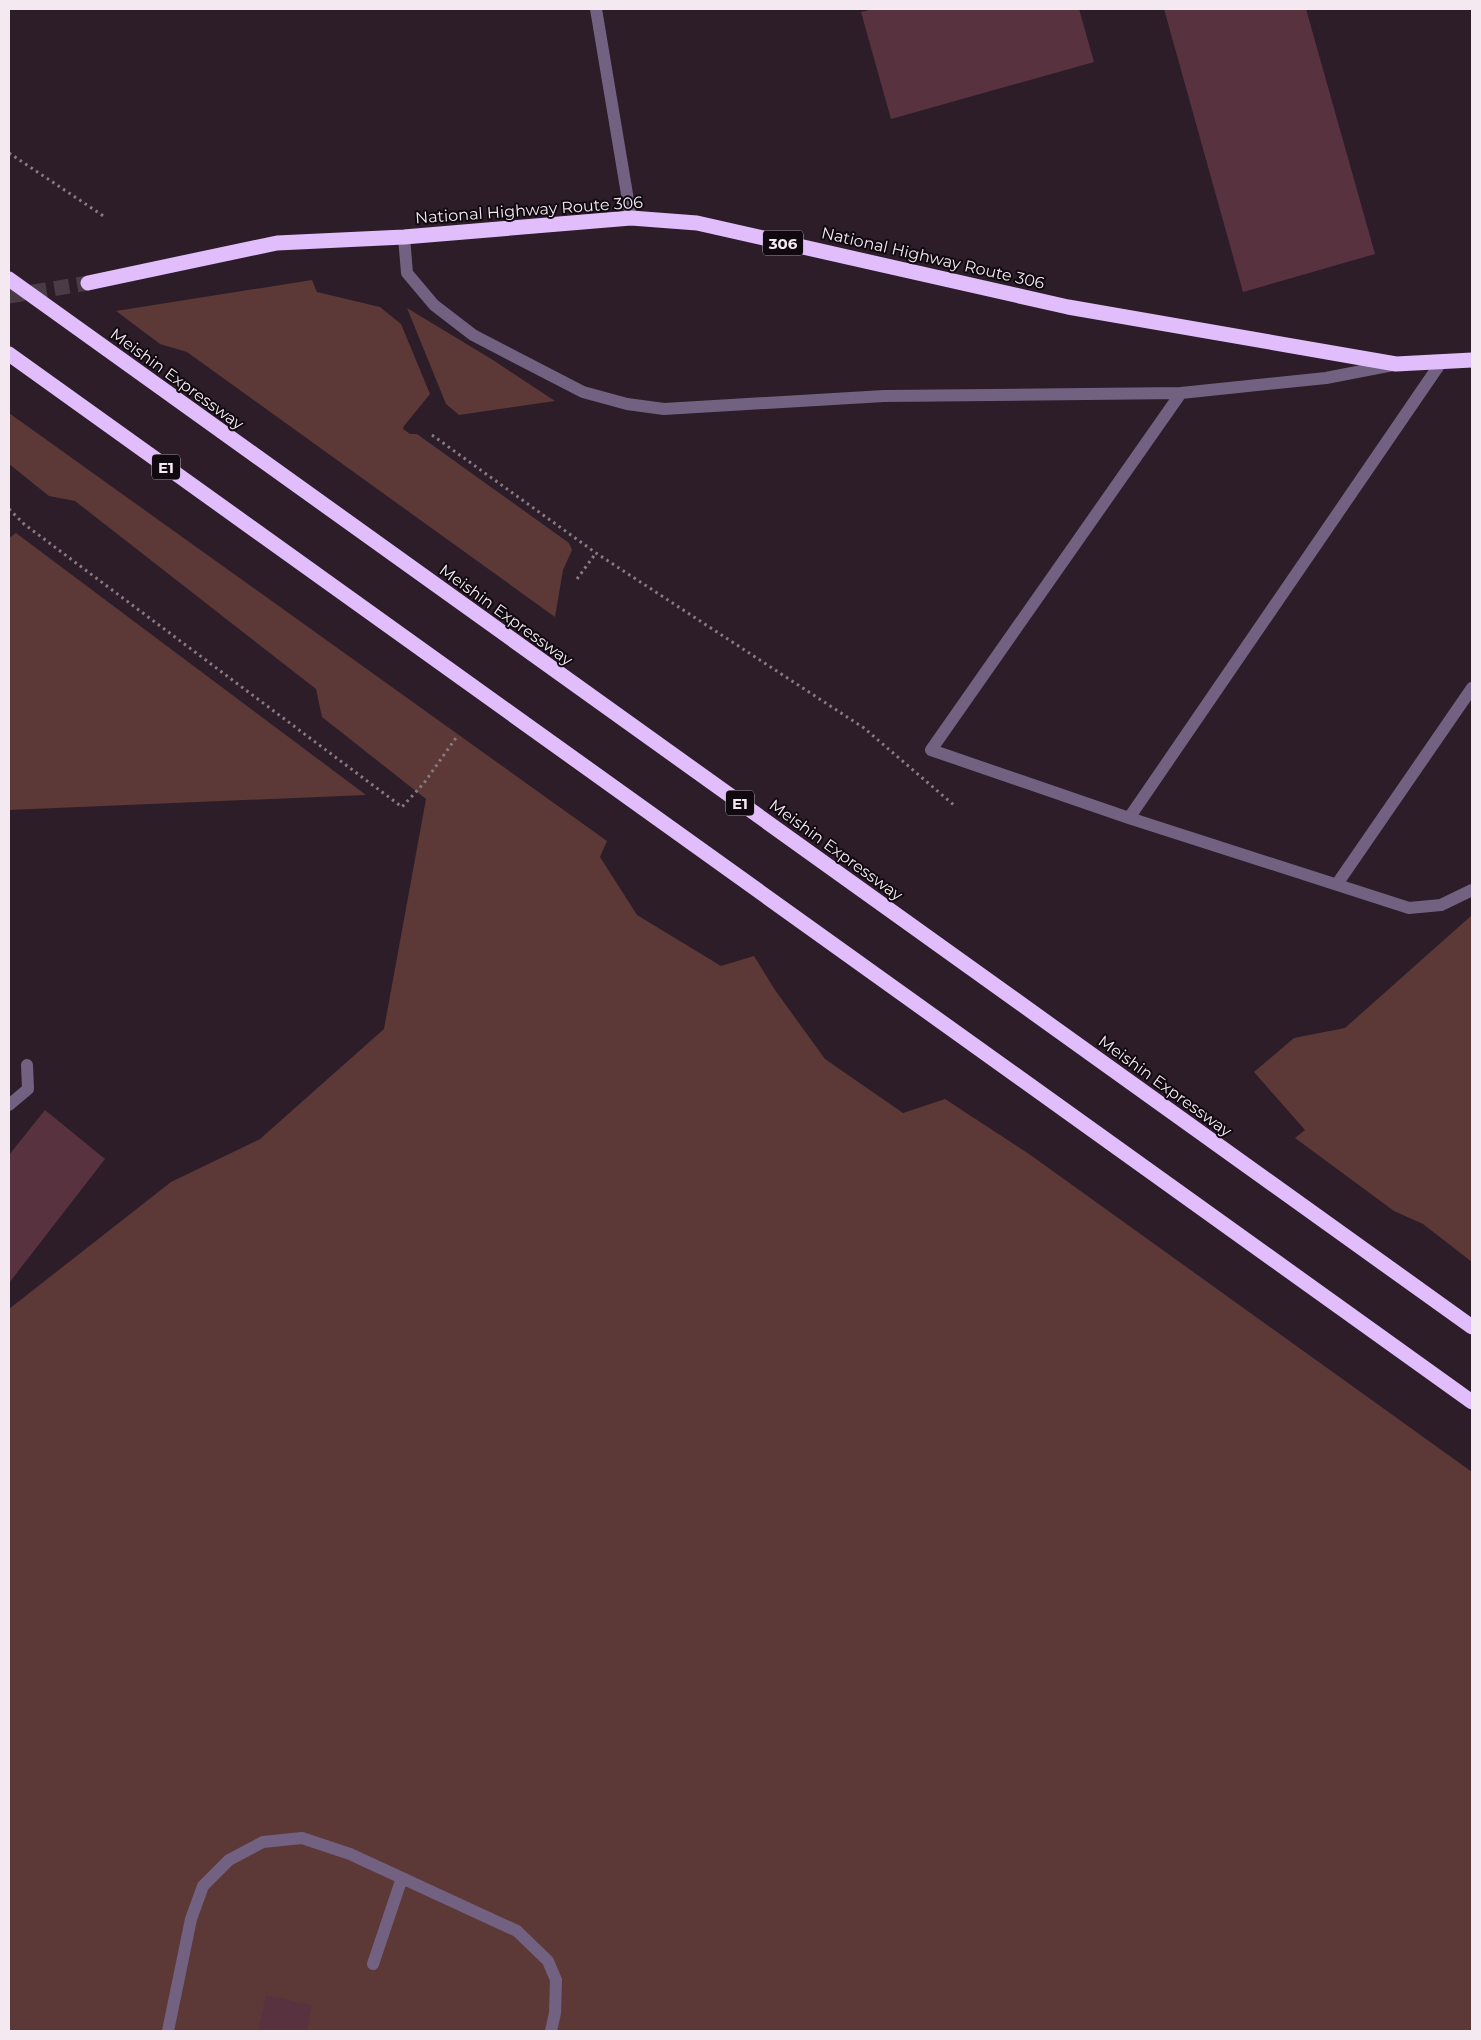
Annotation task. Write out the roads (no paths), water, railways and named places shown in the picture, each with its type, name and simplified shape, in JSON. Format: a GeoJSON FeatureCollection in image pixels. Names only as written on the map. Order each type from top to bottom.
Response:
{"type":"FeatureCollection","features":[{"type":"Feature","properties":{"kind":"highway","name":"National Highway Route 306"},"geometry":{"type":"LineString","coordinates":[[88,283],[277,243],[404,237],[631,218],[696,223],[1068,307],[1396,364],[1472,360]]}},
{"type":"Feature","properties":{"kind":"highway","name":"Meishin Expressway"},"geometry":{"type":"LineString","coordinates":[[9,279],[1472,1327]]}},
{"type":"Feature","properties":{"kind":"highway","name":"E1"},"geometry":{"type":"LineString","coordinates":[[9,354],[1472,1402]]}},
{"type":"Feature","properties":{"kind":"street"},"geometry":{"type":"LineString","coordinates":[[596,9],[631,218]]}},
{"type":"Feature","properties":{"kind":"street"},"geometry":{"type":"LineString","coordinates":[[404,237],[407,273],[434,305],[472,335],[583,392],[627,404],[664,409],[884,396],[1181,393],[1326,378],[1396,364]]}},
{"type":"Feature","properties":{"kind":"street"},"geometry":{"type":"LineString","coordinates":[[1129,818],[1442,361]]}},
{"type":"Feature","properties":{"kind":"street"},"geometry":{"type":"LineString","coordinates":[[1181,393],[931,750],[1129,818],[1409,908],[1441,905],[1472,890]]}},
{"type":"Feature","properties":{"kind":"street"},"geometry":{"type":"LineString","coordinates":[[1337,884],[1472,688]]}},
{"type":"Feature","properties":{"kind":"street"},"geometry":{"type":"LineString","coordinates":[[9,1105],[28,1089],[27,1065]]}},
{"type":"Feature","properties":{"kind":"street"},"geometry":{"type":"LineString","coordinates":[[168,2031],[191,1919],[203,1886],[229,1860],[263,1842],[302,1838],[350,1854],[517,1931],[548,1961],[556,1980],[551,2031]]}},
{"type":"Feature","properties":{"kind":"street"},"geometry":{"type":"LineString","coordinates":[[373,1964],[402,1878]]}},
{"type":"Feature","properties":{"kind":"tunnel"},"geometry":{"type":"LineString","coordinates":[[9,296],[88,283]]}}]}
